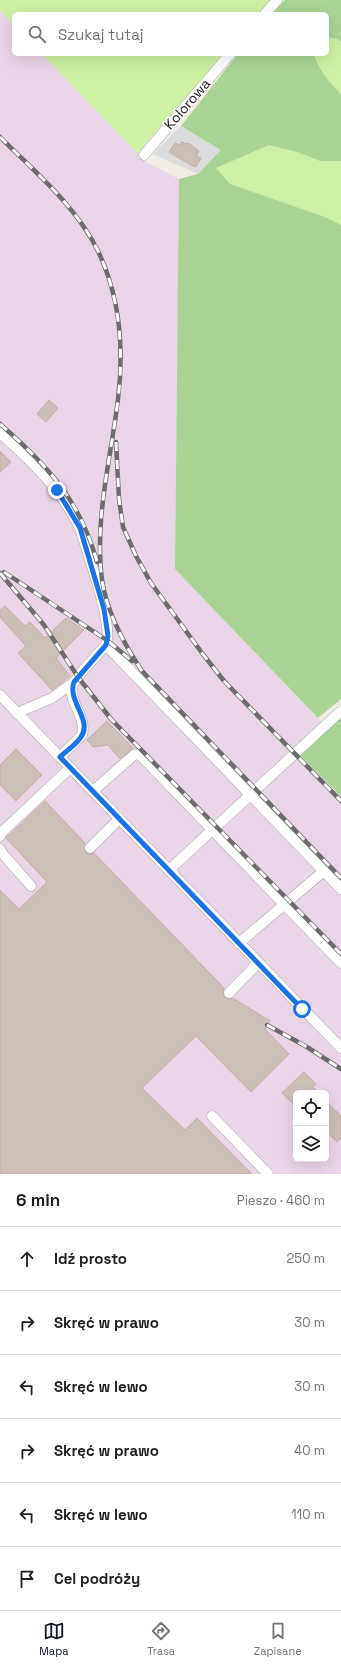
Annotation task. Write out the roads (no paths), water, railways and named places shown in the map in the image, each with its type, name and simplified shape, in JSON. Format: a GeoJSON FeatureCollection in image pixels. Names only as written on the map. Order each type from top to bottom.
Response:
{"type":"FeatureCollection","features":[{"type":"Feature","properties":{"kind":"street"},"geometry":{"type":"LineString","coordinates":[[267,12],[277,0]]}},
{"type":"Feature","properties":{"kind":"street","name":"Kolorowa"},"geometry":{"type":"LineString","coordinates":[[144,155],[228,56]]}},
{"type":"Feature","properties":{"kind":"street"},"geometry":{"type":"LineString","coordinates":[[0,433],[40,471],[57,490],[80,528],[104,609],[108,636],[106,645],[74,682],[52,698],[17,713]]}},
{"type":"Feature","properties":{"kind":"street"},"geometry":{"type":"LineString","coordinates":[[106,645],[341,889]]}},
{"type":"Feature","properties":{"kind":"street"},"geometry":{"type":"LineString","coordinates":[[60,757],[80,739],[84,729],[83,722],[73,697],[72,688],[74,682]]}},
{"type":"Feature","properties":{"kind":"street"},"geometry":{"type":"LineString","coordinates":[[0,695],[341,1048]]}},
{"type":"Feature","properties":{"kind":"street"},"geometry":{"type":"LineString","coordinates":[[169,870],[341,710]]}},
{"type":"Feature","properties":{"kind":"street"},"geometry":{"type":"LineString","coordinates":[[92,791],[134,755],[138,754],[341,963]]}},
{"type":"Feature","properties":{"kind":"street"},"geometry":{"type":"LineString","coordinates":[[0,836],[2,832],[70,768]]}},
{"type":"Feature","properties":{"kind":"street"},"geometry":{"type":"LineString","coordinates":[[90,848],[120,819]]}},
{"type":"Feature","properties":{"kind":"street"},"geometry":{"type":"LineString","coordinates":[[0,849],[31,886]]}},
{"type":"Feature","properties":{"kind":"street"},"geometry":{"type":"LineString","coordinates":[[239,943],[324,871]]}},
{"type":"Feature","properties":{"kind":"street"},"geometry":{"type":"LineString","coordinates":[[229,993],[258,963]]}},
{"type":"Feature","properties":{"kind":"street"},"geometry":{"type":"LineString","coordinates":[[212,1116],[268,1174]]}},
{"type":"Feature","properties":{"kind":"railway"},"geometry":{"type":"LineString","coordinates":[[0,137],[54,190],[78,219],[98,251],[116,305],[120,343],[120,380],[104,489],[100,534],[100,557],[104,592],[117,628],[142,671],[341,878]]}},
{"type":"Feature","properties":{"kind":"railway"},"geometry":{"type":"LineString","coordinates":[[0,424],[33,454],[60,485],[81,520],[90,540],[97,562]]}},
{"type":"Feature","properties":{"kind":"railway"},"geometry":{"type":"LineString","coordinates":[[116,442],[119,499],[123,527],[136,556],[151,583],[224,681],[341,801]]}},
{"type":"Feature","properties":{"kind":"railway"},"geometry":{"type":"LineString","coordinates":[[4,572],[108,641],[132,661]]}},
{"type":"Feature","properties":{"kind":"railway"},"geometry":{"type":"LineString","coordinates":[[0,573],[44,625],[78,677],[111,719],[341,954]]}},
{"type":"Feature","properties":{"kind":"railway"},"geometry":{"type":"LineString","coordinates":[[267,1025],[307,1047],[341,1069]]}}]}
